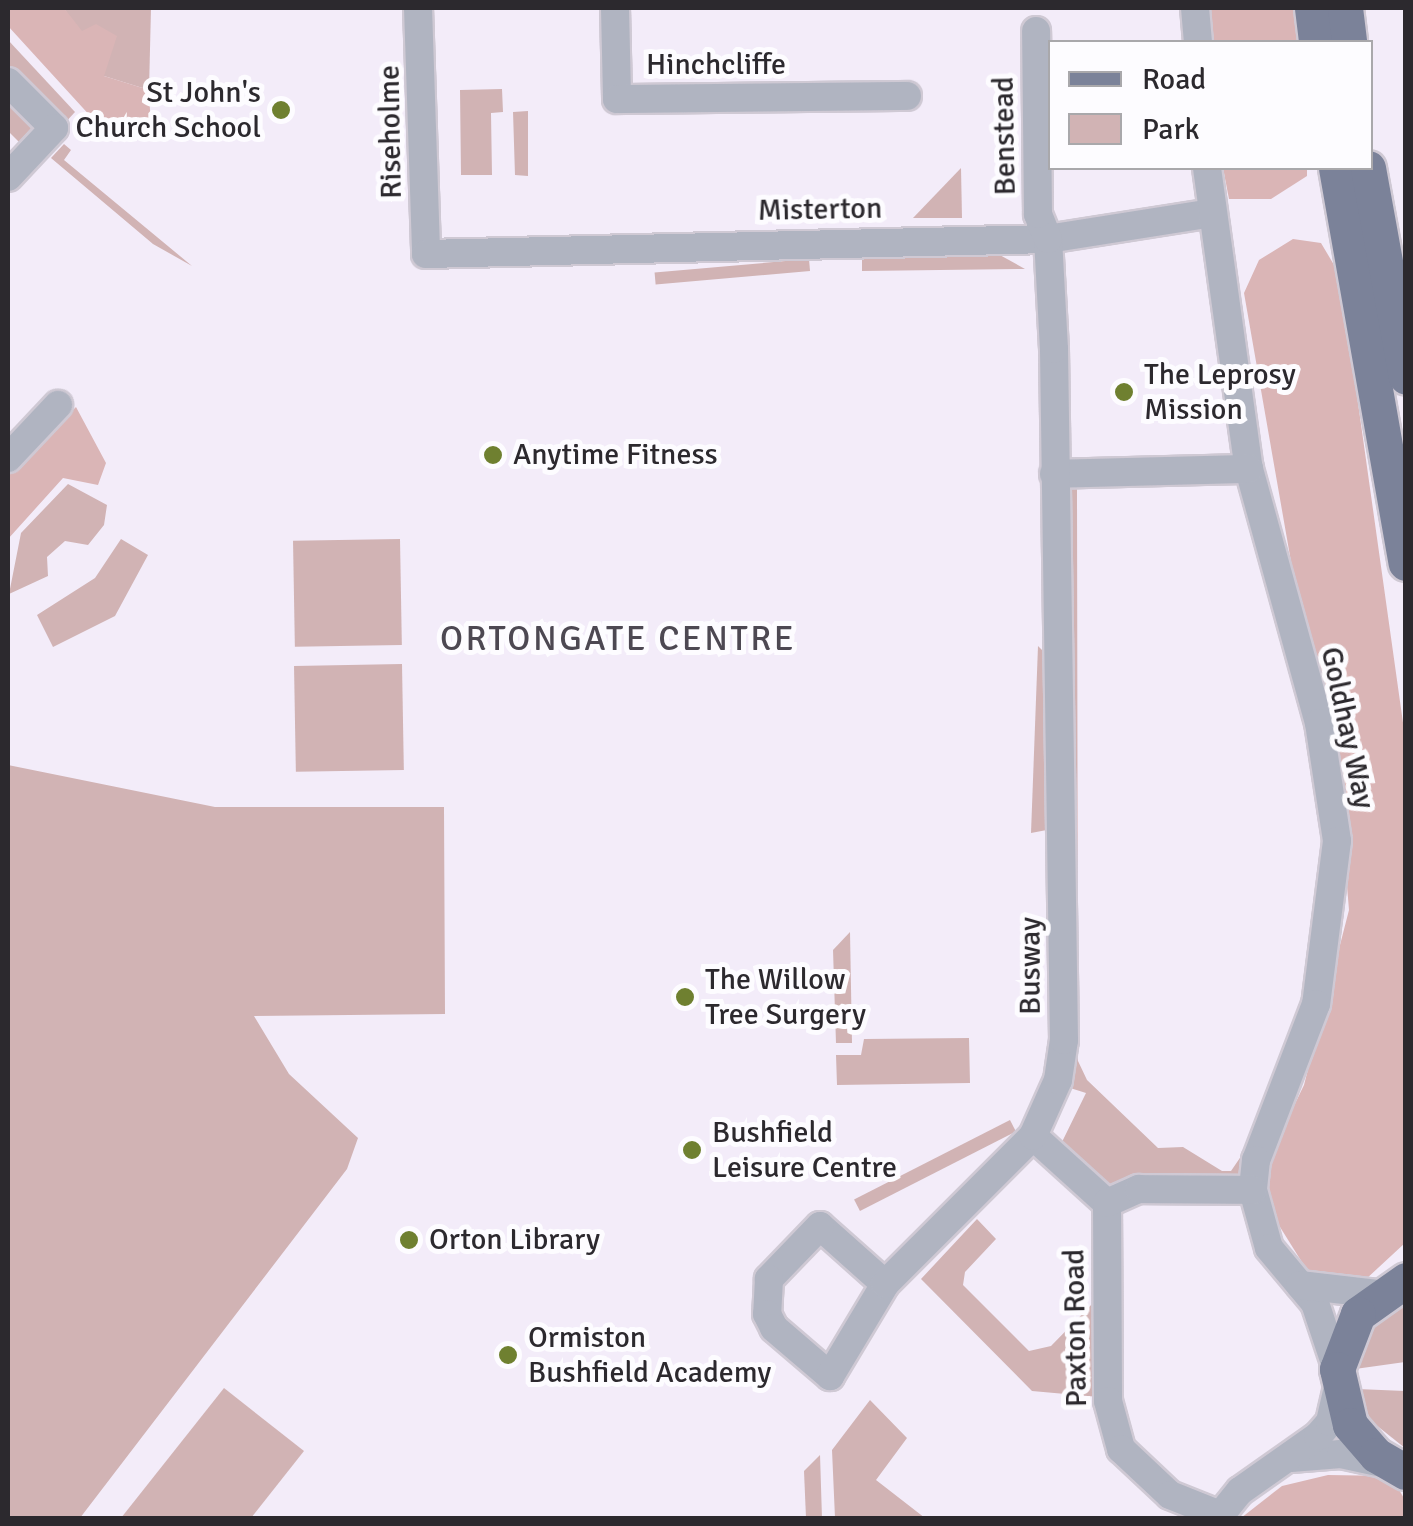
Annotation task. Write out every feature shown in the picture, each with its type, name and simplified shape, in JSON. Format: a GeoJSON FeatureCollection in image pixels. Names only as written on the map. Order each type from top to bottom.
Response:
{"type":"FeatureCollection","features":[{"type":"Feature","properties":{"kind":"main road"},"geometry":{"type":"LineString","coordinates":[[1312,8],[1316,40]]}},
{"type":"Feature","properties":{"kind":"main road"},"geometry":{"type":"LineString","coordinates":[[1345,8],[1349,40]]}},
{"type":"Feature","properties":{"kind":"main road"},"geometry":{"type":"LineString","coordinates":[[1336,170],[1406,563]]}},
{"type":"Feature","properties":{"kind":"main road"},"geometry":{"type":"LineString","coordinates":[[1368,170],[1406,377]]}},
{"type":"Feature","properties":{"kind":"main road"},"geometry":{"type":"LineString","coordinates":[[1398,1283],[1358,1314],[1338,1378],[1350,1424],[1401,1471]]}},
{"type":"Feature","properties":{"kind":"street","name":"Riseholme"},"geometry":{"type":"LineString","coordinates":[[418,8],[426,254]]}},
{"type":"Feature","properties":{"kind":"street","name":"Hinchcliffe"},"geometry":{"type":"LineString","coordinates":[[615,8],[617,99],[906,96]]}},
{"type":"Feature","properties":{"kind":"street"},"geometry":{"type":"LineString","coordinates":[[1195,8],[1198,40]]}},
{"type":"Feature","properties":{"kind":"street","name":"Benstead"},"geometry":{"type":"LineString","coordinates":[[1036,31],[1038,214],[1048,239],[1054,474]]}},
{"type":"Feature","properties":{"kind":"street"},"geometry":{"type":"LineString","coordinates":[[8,82],[54,128],[8,177]]}},
{"type":"Feature","properties":{"kind":"street","name":"Goldhay Way"},"geometry":{"type":"LineString","coordinates":[[1208,170],[1249,469],[1318,723],[1337,841],[1316,1004],[1256,1160],[1253,1190],[1269,1248],[1326,1323],[1338,1378]]}},
{"type":"Feature","properties":{"kind":"street","name":"Misterton"},"geometry":{"type":"LineString","coordinates":[[426,254],[1048,239],[1212,213]]}},
{"type":"Feature","properties":{"kind":"street"},"geometry":{"type":"LineString","coordinates":[[8,458],[58,404]]}},
{"type":"Feature","properties":{"kind":"street"},"geometry":{"type":"LineString","coordinates":[[1054,474],[1249,469]]}},
{"type":"Feature","properties":{"kind":"street","name":"Busway"},"geometry":{"type":"LineString","coordinates":[[885,1284],[820,1226],[769,1279],[767,1314],[774,1328],[830,1376],[885,1284],[1032,1136],[1058,1080],[1064,1040],[1054,474]]}},
{"type":"Feature","properties":{"kind":"street"},"geometry":{"type":"LineString","coordinates":[[1032,1136],[1107,1202],[1139,1189],[1253,1190]]}},
{"type":"Feature","properties":{"kind":"street","name":"Paxton Road"},"geometry":{"type":"LineString","coordinates":[[1107,1202],[1111,1426],[1121,1449],[1146,1477],[1170,1495],[1219,1517]]}},
{"type":"Feature","properties":{"kind":"street"},"geometry":{"type":"LineString","coordinates":[[1300,1284],[1398,1283]]}},
{"type":"Feature","properties":{"kind":"street"},"geometry":{"type":"LineString","coordinates":[[1219,1517],[1240,1491],[1330,1422],[1338,1378]]}},
{"type":"Feature","properties":{"kind":"street"},"geometry":{"type":"LineString","coordinates":[[1287,1458],[1341,1454],[1401,1471]]}},
{"type":"Feature","properties":{"kind":"green space"},"geometry":{"type":"Polygon","coordinates":[[[64,8],[151,8],[149,90],[104,76],[64,8]]]}},
{"type":"Feature","properties":{"kind":"green space"},"geometry":{"type":"Polygon","coordinates":[[[8,40],[75,112],[63,125],[8,69],[8,40]]]}},
{"type":"Feature","properties":{"kind":"green space"},"geometry":{"type":"Polygon","coordinates":[[[502,89],[503,112],[491,113],[492,175],[461,175],[460,90],[502,89]]]}},
{"type":"Feature","properties":{"kind":"green space"},"geometry":{"type":"Polygon","coordinates":[[[8,98],[35,124],[19,142],[8,131],[8,98]]]}},
{"type":"Feature","properties":{"kind":"green space"},"geometry":{"type":"Polygon","coordinates":[[[528,111],[528,176],[515,175],[513,112],[528,111]]]}},
{"type":"Feature","properties":{"kind":"green space"},"geometry":{"type":"Polygon","coordinates":[[[64,144],[71,150],[64,160],[192,266],[153,244],[51,158],[64,144]]]}},
{"type":"Feature","properties":{"kind":"green space"},"geometry":{"type":"Polygon","coordinates":[[[961,168],[962,218],[913,218],[961,168]]]}},
{"type":"Feature","properties":{"kind":"green space"},"geometry":{"type":"Polygon","coordinates":[[[998,254],[1025,269],[862,271],[862,259],[998,254]]]}},
{"type":"Feature","properties":{"kind":"green space"},"geometry":{"type":"Polygon","coordinates":[[[809,259],[810,271],[656,284],[655,273],[809,259]]]}},
{"type":"Feature","properties":{"kind":"green space"},"geometry":{"type":"Polygon","coordinates":[[[68,484],[107,505],[104,525],[88,545],[65,541],[47,557],[48,576],[9,594],[21,533],[68,484]]]}},
{"type":"Feature","properties":{"kind":"green space"},"geometry":{"type":"Polygon","coordinates":[[[1068,487],[1077,487],[1078,1061],[1087,1080],[1158,1148],[1183,1147],[1222,1171],[1231,1171],[1246,1149],[1248,1175],[1228,1185],[1115,1193],[1061,1144],[1086,1093],[1067,1087],[1068,487]]]}},
{"type":"Feature","properties":{"kind":"green space"},"geometry":{"type":"Polygon","coordinates":[[[121,539],[148,555],[115,616],[53,647],[37,615],[95,578],[121,539]]]}},
{"type":"Feature","properties":{"kind":"green space"},"geometry":{"type":"Polygon","coordinates":[[[400,539],[402,645],[295,647],[293,541],[400,539]]]}},
{"type":"Feature","properties":{"kind":"green space"},"geometry":{"type":"Polygon","coordinates":[[[1038,646],[1048,656],[1052,829],[1031,833],[1038,646]]]}},
{"type":"Feature","properties":{"kind":"green space"},"geometry":{"type":"Polygon","coordinates":[[[402,664],[404,770],[296,772],[294,666],[402,664]]]}},
{"type":"Feature","properties":{"kind":"green space"},"geometry":{"type":"Polygon","coordinates":[[[8,765],[215,807],[444,807],[445,1014],[254,1016],[289,1074],[358,1138],[347,1169],[80,1518],[8,1518],[8,765]]]}},
{"type":"Feature","properties":{"kind":"green space"},"geometry":{"type":"Polygon","coordinates":[[[850,932],[852,1043],[836,1043],[833,950],[850,932]]]}},
{"type":"Feature","properties":{"kind":"green space"},"geometry":{"type":"Polygon","coordinates":[[[969,1038],[970,1083],[837,1085],[836,1055],[861,1055],[864,1039],[969,1038]]]}},
{"type":"Feature","properties":{"kind":"green space"},"geometry":{"type":"Polygon","coordinates":[[[1010,1120],[1016,1132],[860,1211],[854,1199],[1010,1120]]]}},
{"type":"Feature","properties":{"kind":"green space"},"geometry":{"type":"Polygon","coordinates":[[[977,1219],[996,1239],[965,1272],[963,1285],[1029,1351],[1051,1346],[1095,1301],[1099,1397],[1032,1391],[921,1279],[977,1219]]]}},
{"type":"Feature","properties":{"kind":"green space"},"geometry":{"type":"Polygon","coordinates":[[[1405,1300],[1405,1362],[1355,1369],[1369,1326],[1405,1300]]]}},
{"type":"Feature","properties":{"kind":"green space"},"geometry":{"type":"Polygon","coordinates":[[[224,1388],[304,1451],[251,1518],[121,1518],[224,1388]]]}},
{"type":"Feature","properties":{"kind":"green space"},"geometry":{"type":"Polygon","coordinates":[[[1357,1389],[1405,1391],[1405,1448],[1371,1421],[1357,1389]]]}},
{"type":"Feature","properties":{"kind":"green space"},"geometry":{"type":"Polygon","coordinates":[[[870,1400],[907,1438],[876,1480],[925,1518],[835,1518],[832,1450],[870,1400]]]}},
{"type":"Feature","properties":{"kind":"green space"},"geometry":{"type":"Polygon","coordinates":[[[820,1455],[822,1518],[806,1518],[804,1471],[820,1455]]]}},
{"type":"Feature","properties":{"kind":"shaded area"},"geometry":{"type":"Polygon","coordinates":[[[8,8],[64,8],[82,31],[96,24],[117,36],[104,76],[149,90],[151,131],[93,119],[8,26],[8,8]]]}},
{"type":"Feature","properties":{"kind":"shaded area"},"geometry":{"type":"Polygon","coordinates":[[[1196,8],[1298,8],[1298,40],[1196,40],[1196,8]]]}},
{"type":"Feature","properties":{"kind":"shaded area"},"geometry":{"type":"Polygon","coordinates":[[[1223,170],[1307,170],[1307,176],[1271,199],[1229,199],[1223,170]]]}},
{"type":"Feature","properties":{"kind":"shaded area"},"geometry":{"type":"Polygon","coordinates":[[[1293,239],[1321,243],[1340,275],[1405,737],[1405,1243],[1365,1280],[1315,1283],[1265,1203],[1267,1162],[1304,1085],[1349,910],[1333,717],[1304,636],[1244,293],[1259,260],[1293,239]]]}},
{"type":"Feature","properties":{"kind":"shaded area"},"geometry":{"type":"Polygon","coordinates":[[[76,407],[106,463],[98,485],[63,478],[8,539],[8,475],[76,407]]]}},
{"type":"Feature","properties":{"kind":"shaded area"},"geometry":{"type":"Polygon","coordinates":[[[1328,1475],[1391,1476],[1405,1500],[1405,1518],[1241,1518],[1282,1486],[1328,1475]]]}},
{"type":"Feature","properties":{"kind":"place","name":"St John's Church School"},"geometry":{"type":"Point","coordinates":[281,110]}},
{"type":"Feature","properties":{"kind":"place","name":"The Leprosy Mission"},"geometry":{"type":"Point","coordinates":[1124,392]}},
{"type":"Feature","properties":{"kind":"place","name":"Anytime Fitness"},"geometry":{"type":"Point","coordinates":[493,455]}},
{"type":"Feature","properties":{"kind":"place","name":"The Willow Tree Surgery"},"geometry":{"type":"Point","coordinates":[685,997]}},
{"type":"Feature","properties":{"kind":"place","name":"Bushfield Leisure Centre"},"geometry":{"type":"Point","coordinates":[692,1150]}},
{"type":"Feature","properties":{"kind":"place","name":"Orton Library"},"geometry":{"type":"Point","coordinates":[409,1240]}},
{"type":"Feature","properties":{"kind":"place","name":"Ormiston Bushfield Academy"},"geometry":{"type":"Point","coordinates":[508,1355]}},
{"type":"Feature","properties":{"kind":"district","name":"ORTONGATE CENTRE"},"geometry":{"type":"Point","coordinates":[618,639]}}]}
